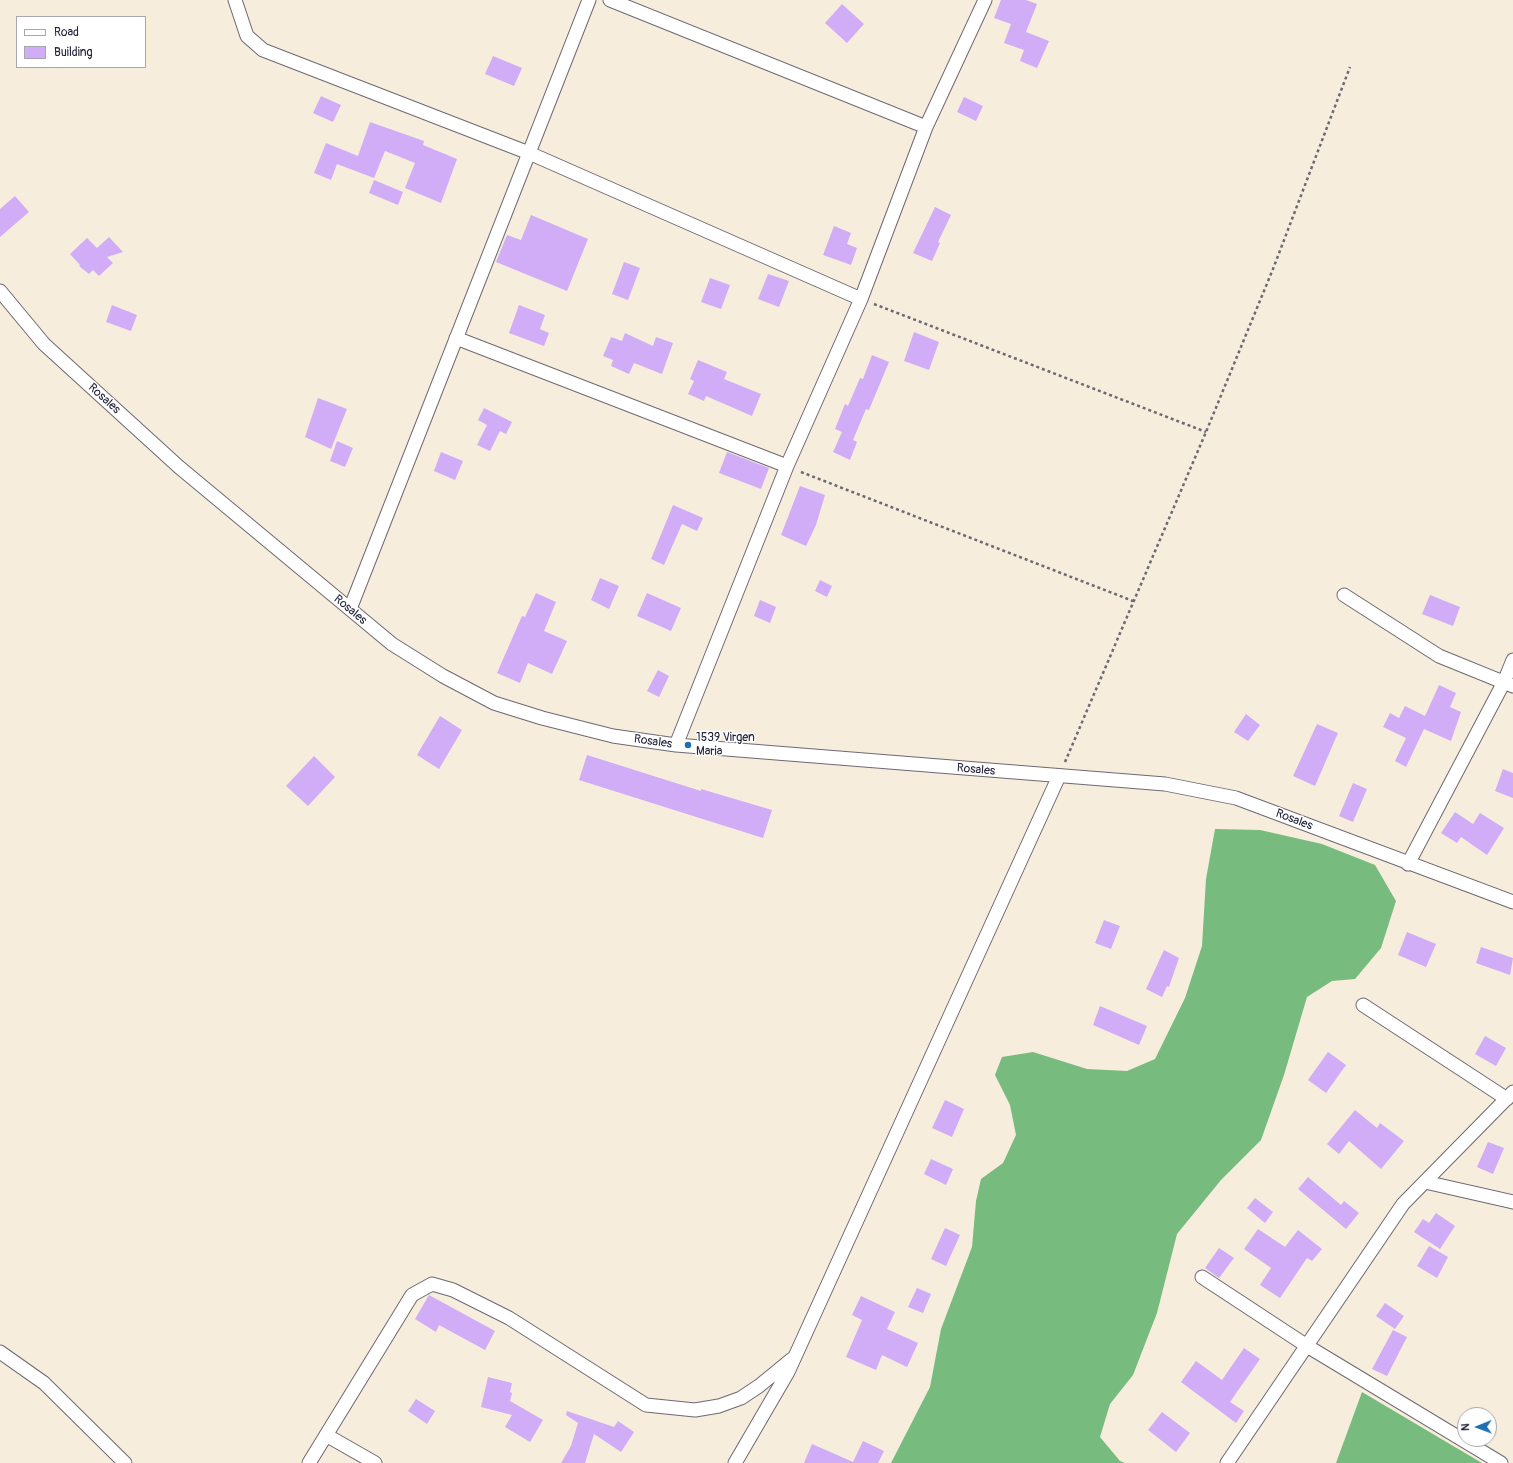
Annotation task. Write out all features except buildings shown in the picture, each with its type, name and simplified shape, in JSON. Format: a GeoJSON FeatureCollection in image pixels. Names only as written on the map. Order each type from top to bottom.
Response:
{"type":"FeatureCollection","features":[{"type":"Feature","properties":{"kind":"street"},"geometry":{"type":"LineString","coordinates":[[235,0],[247,36],[263,50],[528,154],[861,299]]}},
{"type":"Feature","properties":{"kind":"street"},"geometry":{"type":"LineString","coordinates":[[350,609],[589,0]]}},
{"type":"Feature","properties":{"kind":"street"},"geometry":{"type":"LineString","coordinates":[[610,0],[926,127]]}},
{"type":"Feature","properties":{"kind":"street"},"geometry":{"type":"LineString","coordinates":[[676,745],[787,466],[861,299],[926,127],[985,0]]}},
{"type":"Feature","properties":{"kind":"street","name":"Rosales"},"geometry":{"type":"LineString","coordinates":[[0,291],[44,344],[179,467],[392,644],[442,676],[494,703],[542,718],[613,736],[676,745],[1165,784],[1236,798],[1408,864],[1513,902]]}},
{"type":"Feature","properties":{"kind":"street"},"geometry":{"type":"LineString","coordinates":[[456,338],[787,466]]}},
{"type":"Feature","properties":{"kind":"street"},"geometry":{"type":"LineString","coordinates":[[1344,595],[1439,656],[1508,684]]}},
{"type":"Feature","properties":{"kind":"street"},"geometry":{"type":"LineString","coordinates":[[1408,864],[1508,684],[1513,660]]}},
{"type":"Feature","properties":{"kind":"street"},"geometry":{"type":"LineString","coordinates":[[735,1463],[788,1372],[1060,776]]}},
{"type":"Feature","properties":{"kind":"street"},"geometry":{"type":"LineString","coordinates":[[1227,1463],[1403,1204],[1510,1095],[1363,1005]]}},
{"type":"Feature","properties":{"kind":"street"},"geometry":{"type":"LineString","coordinates":[[1425,1182],[1513,1202]]}},
{"type":"Feature","properties":{"kind":"street"},"geometry":{"type":"LineString","coordinates":[[1202,1277],[1307,1346],[1501,1463]]}},
{"type":"Feature","properties":{"kind":"street"},"geometry":{"type":"LineString","coordinates":[[309,1463],[412,1295],[432,1284],[453,1290],[509,1318],[646,1405],[695,1410],[719,1406],[741,1398],[759,1386],[795,1356]]}},
{"type":"Feature","properties":{"kind":"street"},"geometry":{"type":"LineString","coordinates":[[0,1352],[44,1383],[125,1463]]}},
{"type":"Feature","properties":{"kind":"street"},"geometry":{"type":"LineString","coordinates":[[326,1435],[375,1463]]}},
{"type":"Feature","properties":{"kind":"path"},"geometry":{"type":"LineString","coordinates":[[1060,776],[1206,432],[1273,268],[1350,67]]}},
{"type":"Feature","properties":{"kind":"path"},"geometry":{"type":"LineString","coordinates":[[861,299],[1206,432]]}},
{"type":"Feature","properties":{"kind":"path"},"geometry":{"type":"LineString","coordinates":[[787,466],[1133,601]]}},
{"type":"Feature","properties":{"kind":"green space"},"geometry":{"type":"Polygon","coordinates":[[[1215,829],[1260,830],[1322,844],[1375,865],[1396,901],[1381,948],[1355,979],[1332,981],[1307,997],[1284,1075],[1261,1140],[1221,1180],[1177,1234],[1157,1313],[1133,1375],[1110,1404],[1100,1437],[1120,1461],[1125,1463],[891,1463],[930,1387],[941,1329],[972,1247],[976,1201],[981,1179],[1003,1163],[1016,1135],[1010,1105],[995,1075],[1002,1057],[1033,1052],[1087,1069],[1127,1071],[1155,1059],[1185,998],[1202,946],[1206,879],[1215,829]]]}},
{"type":"Feature","properties":{"kind":"green space"},"geometry":{"type":"Polygon","coordinates":[[[1362,1392],[1482,1463],[1336,1463],[1362,1392]]]}},
{"type":"Feature","properties":{"kind":"place","name":"1539 Virgen Maria"},"geometry":{"type":"Point","coordinates":[688,745]}}]}
